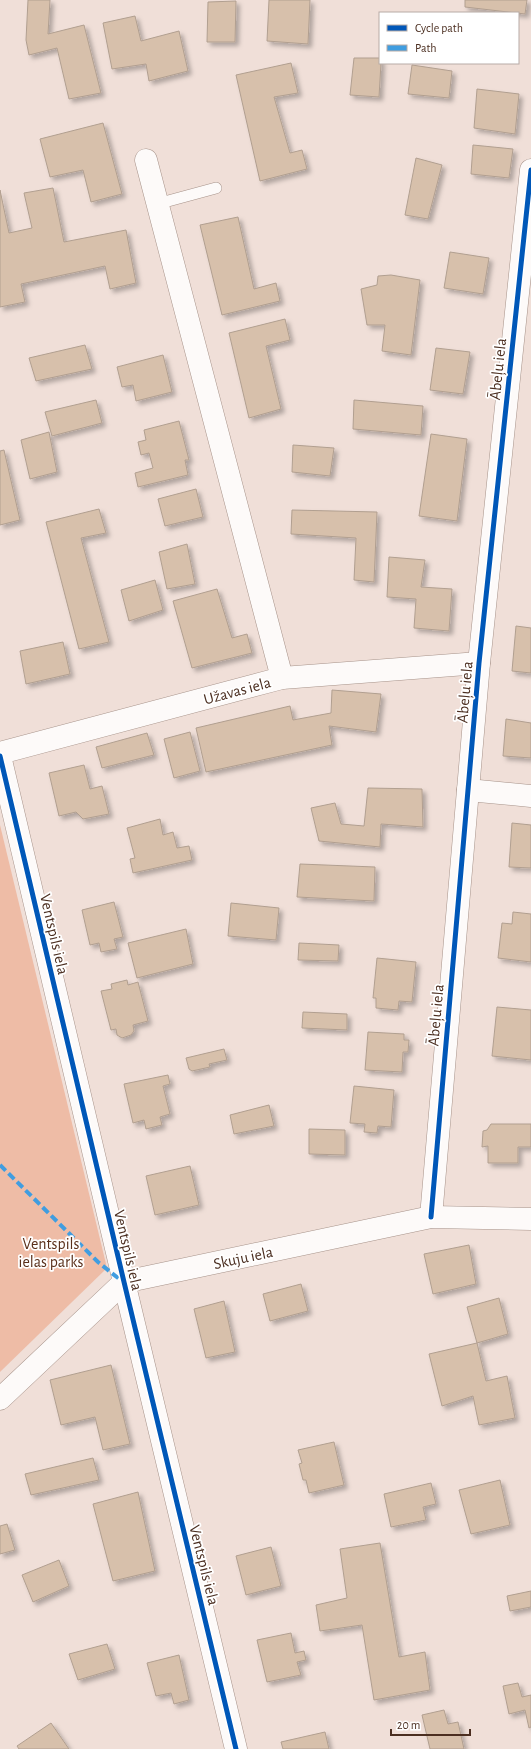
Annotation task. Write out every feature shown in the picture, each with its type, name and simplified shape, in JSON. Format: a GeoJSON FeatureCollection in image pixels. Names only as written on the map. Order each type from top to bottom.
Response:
{"type":"FeatureCollection","features":[{"type":"Feature","properties":{"kind":"street"},"geometry":{"type":"LineString","coordinates":[[146,160],[282,678]]}},
{"type":"Feature","properties":{"kind":"street","name":"Ābeļu iela"},"geometry":{"type":"LineString","coordinates":[[431,1217],[480,664],[531,170]]}},
{"type":"Feature","properties":{"kind":"street","name":"Užavas iela"},"geometry":{"type":"LineString","coordinates":[[0,754],[282,678],[480,664]]}},
{"type":"Feature","properties":{"kind":"street","name":"Ventspils iela"},"geometry":{"type":"LineString","coordinates":[[0,754],[124,1282],[236,1749]]}},
{"type":"Feature","properties":{"kind":"street"},"geometry":{"type":"LineString","coordinates":[[468,790],[531,796]]}},
{"type":"Feature","properties":{"kind":"street","name":"Skuju iela"},"geometry":{"type":"LineString","coordinates":[[124,1282],[431,1217],[531,1218]]}},
{"type":"Feature","properties":{"kind":"street"},"geometry":{"type":"LineString","coordinates":[[0,1400],[124,1282]]}},
{"type":"Feature","properties":{"kind":"lane"},"geometry":{"type":"LineString","coordinates":[[157,204],[216,188]]}},
{"type":"Feature","properties":{"kind":"green space","name":"Ventspils ielas parks"},"geometry":{"type":"Polygon","coordinates":[[[0,825],[107,1268],[0,1372],[0,825]]]}},
{"type":"Feature","properties":{"kind":"building"},"geometry":{"type":"Polygon","coordinates":[[[28,0],[50,0],[48,34],[84,25],[101,93],[69,99],[57,48],[29,55],[26,40],[28,0]]]}},
{"type":"Feature","properties":{"kind":"building"},"geometry":{"type":"Polygon","coordinates":[[[269,0],[310,0],[308,44],[267,41],[269,0]]]}},
{"type":"Feature","properties":{"kind":"building"},"geometry":{"type":"Polygon","coordinates":[[[465,0],[527,0],[525,14],[519,13],[519,12],[465,7],[465,0]]]}},
{"type":"Feature","properties":{"kind":"building"},"geometry":{"type":"Polygon","coordinates":[[[236,1],[235,42],[207,42],[208,2],[236,1]]]}},
{"type":"Feature","properties":{"kind":"building"},"geometry":{"type":"Polygon","coordinates":[[[135,16],[141,41],[179,31],[188,71],[149,81],[146,64],[112,69],[103,23],[135,16]]]}},
{"type":"Feature","properties":{"kind":"building"},"geometry":{"type":"Polygon","coordinates":[[[354,58],[379,58],[379,64],[381,64],[379,97],[350,95],[354,58]]]}},
{"type":"Feature","properties":{"kind":"building"},"geometry":{"type":"Polygon","coordinates":[[[291,63],[298,93],[274,97],[290,153],[302,150],[307,169],[260,181],[236,75],[291,63]]]}},
{"type":"Feature","properties":{"kind":"building"},"geometry":{"type":"Polygon","coordinates":[[[412,65],[452,71],[449,98],[408,94],[412,65]]]}},
{"type":"Feature","properties":{"kind":"building"},"geometry":{"type":"Polygon","coordinates":[[[477,89],[519,94],[515,134],[474,128],[477,89]]]}},
{"type":"Feature","properties":{"kind":"building"},"geometry":{"type":"Polygon","coordinates":[[[103,123],[122,194],[91,202],[83,170],[50,177],[40,139],[103,123]]]}},
{"type":"Feature","properties":{"kind":"building"},"geometry":{"type":"Polygon","coordinates":[[[473,145],[513,149],[509,178],[471,174],[473,145]]]}},
{"type":"Feature","properties":{"kind":"building"},"geometry":{"type":"Polygon","coordinates":[[[416,158],[442,165],[428,219],[405,215],[416,158]]]}},
{"type":"Feature","properties":{"kind":"building"},"geometry":{"type":"Polygon","coordinates":[[[53,188],[64,242],[126,230],[136,283],[110,289],[105,266],[21,284],[25,302],[0,307],[0,190],[9,233],[32,228],[24,193],[53,188]]]}},
{"type":"Feature","properties":{"kind":"building"},"geometry":{"type":"Polygon","coordinates":[[[238,217],[254,289],[276,283],[280,301],[222,315],[200,225],[238,217]]]}},
{"type":"Feature","properties":{"kind":"building"},"geometry":{"type":"Polygon","coordinates":[[[450,252],[489,258],[483,294],[444,288],[450,252]]]}},
{"type":"Feature","properties":{"kind":"building"},"geometry":{"type":"Polygon","coordinates":[[[391,275],[420,280],[411,355],[382,351],[385,325],[367,325],[361,289],[377,285],[378,276],[391,275]]]}},
{"type":"Feature","properties":{"kind":"building"},"geometry":{"type":"Polygon","coordinates":[[[285,319],[290,340],[266,346],[281,409],[249,418],[229,333],[285,319]]]}},
{"type":"Feature","properties":{"kind":"building"},"geometry":{"type":"Polygon","coordinates":[[[85,345],[92,369],[36,381],[29,358],[85,345]]]}},
{"type":"Feature","properties":{"kind":"building"},"geometry":{"type":"Polygon","coordinates":[[[436,348],[470,352],[463,394],[430,390],[436,348]]]}},
{"type":"Feature","properties":{"kind":"building"},"geometry":{"type":"Polygon","coordinates":[[[163,355],[172,392],[136,401],[133,385],[122,387],[117,367],[163,355]]]}},
{"type":"Feature","properties":{"kind":"building"},"geometry":{"type":"Polygon","coordinates":[[[96,400],[102,423],[52,436],[45,412],[96,400]]]}},
{"type":"Feature","properties":{"kind":"building"},"geometry":{"type":"Polygon","coordinates":[[[354,400],[423,406],[421,435],[353,429],[354,400]]]}},
{"type":"Feature","properties":{"kind":"building"},"geometry":{"type":"Polygon","coordinates":[[[179,421],[189,460],[185,460],[188,475],[138,487],[135,473],[153,468],[149,453],[141,455],[138,442],[146,440],[144,430],[179,421]]]}},
{"type":"Feature","properties":{"kind":"building"},"geometry":{"type":"Polygon","coordinates":[[[49,432],[57,472],[30,479],[21,440],[49,432]]]}},
{"type":"Feature","properties":{"kind":"building"},"geometry":{"type":"Polygon","coordinates":[[[431,434],[467,439],[457,521],[419,516],[431,434]]]}},
{"type":"Feature","properties":{"kind":"building"},"geometry":{"type":"Polygon","coordinates":[[[293,445],[334,448],[330,476],[292,472],[293,445]]]}},
{"type":"Feature","properties":{"kind":"building"},"geometry":{"type":"Polygon","coordinates":[[[4,450],[20,520],[0,525],[0,451],[4,450]]]}},
{"type":"Feature","properties":{"kind":"building"},"geometry":{"type":"Polygon","coordinates":[[[196,489],[203,517],[165,526],[158,499],[196,489]]]}},
{"type":"Feature","properties":{"kind":"building"},"geometry":{"type":"Polygon","coordinates":[[[99,509],[106,533],[81,538],[109,642],[79,649],[46,522],[99,509]]]}},
{"type":"Feature","properties":{"kind":"building"},"geometry":{"type":"Polygon","coordinates":[[[292,510],[377,512],[374,582],[354,580],[356,538],[291,534],[292,510]]]}},
{"type":"Feature","properties":{"kind":"building"},"geometry":{"type":"Polygon","coordinates":[[[187,544],[195,584],[167,589],[159,552],[187,544]]]}},
{"type":"Feature","properties":{"kind":"building"},"geometry":{"type":"Polygon","coordinates":[[[389,557],[425,560],[421,587],[452,589],[449,631],[414,628],[416,599],[387,597],[389,557]]]}},
{"type":"Feature","properties":{"kind":"building"},"geometry":{"type":"Polygon","coordinates":[[[155,580],[163,610],[129,621],[121,590],[155,580]]]}},
{"type":"Feature","properties":{"kind":"building"},"geometry":{"type":"Polygon","coordinates":[[[217,589],[232,638],[247,634],[252,653],[192,668],[173,601],[217,589]]]}},
{"type":"Feature","properties":{"kind":"building"},"geometry":{"type":"Polygon","coordinates":[[[516,626],[531,628],[531,673],[512,671],[516,626]]]}},
{"type":"Feature","properties":{"kind":"building"},"geometry":{"type":"Polygon","coordinates":[[[63,642],[70,674],[26,684],[20,651],[63,642]]]}},
{"type":"Feature","properties":{"kind":"building"},"geometry":{"type":"Polygon","coordinates":[[[332,690],[381,694],[376,732],[329,726],[332,745],[206,772],[196,728],[290,706],[293,720],[331,713],[332,690]]]}},
{"type":"Feature","properties":{"kind":"building"},"geometry":{"type":"Polygon","coordinates":[[[506,719],[531,723],[531,758],[503,756],[506,719]]]}},
{"type":"Feature","properties":{"kind":"building"},"geometry":{"type":"Polygon","coordinates":[[[190,732],[200,771],[174,778],[164,739],[190,732]]]}},
{"type":"Feature","properties":{"kind":"building"},"geometry":{"type":"Polygon","coordinates":[[[147,733],[154,755],[102,768],[96,747],[147,733]]]}},
{"type":"Feature","properties":{"kind":"building"},"geometry":{"type":"Polygon","coordinates":[[[84,765],[90,789],[102,786],[109,814],[83,819],[76,812],[59,816],[49,773],[84,765]]]}},
{"type":"Feature","properties":{"kind":"building"},"geometry":{"type":"Polygon","coordinates":[[[368,788],[422,789],[423,827],[381,824],[380,847],[319,841],[311,808],[335,803],[341,824],[364,826],[368,788]]]}},
{"type":"Feature","properties":{"kind":"building"},"geometry":{"type":"Polygon","coordinates":[[[160,819],[163,835],[173,832],[177,848],[189,846],[192,860],[133,873],[130,859],[135,858],[127,828],[160,819]]]}},
{"type":"Feature","properties":{"kind":"building"},"geometry":{"type":"Polygon","coordinates":[[[512,823],[531,825],[531,868],[509,867],[512,823]]]}},
{"type":"Feature","properties":{"kind":"building"},"geometry":{"type":"Polygon","coordinates":[[[300,864],[375,867],[374,901],[297,897],[300,864]]]}},
{"type":"Feature","properties":{"kind":"building"},"geometry":{"type":"Polygon","coordinates":[[[114,902],[123,937],[114,939],[117,949],[101,952],[99,943],[90,945],[82,910],[114,902]]]}},
{"type":"Feature","properties":{"kind":"building"},"geometry":{"type":"Polygon","coordinates":[[[231,903],[279,908],[276,940],[228,936],[231,903]]]}},
{"type":"Feature","properties":{"kind":"building"},"geometry":{"type":"Polygon","coordinates":[[[513,912],[531,914],[531,962],[498,958],[502,923],[512,924],[513,912]]]}},
{"type":"Feature","properties":{"kind":"building"},"geometry":{"type":"Polygon","coordinates":[[[186,929],[193,964],[137,978],[128,943],[186,929]]]}},
{"type":"Feature","properties":{"kind":"building"},"geometry":{"type":"Polygon","coordinates":[[[299,943],[339,945],[338,961],[298,960],[299,943]]]}},
{"type":"Feature","properties":{"kind":"building"},"geometry":{"type":"Polygon","coordinates":[[[377,958],[416,962],[412,1002],[399,1001],[398,1010],[376,1008],[376,998],[373,998],[377,958]]]}},
{"type":"Feature","properties":{"kind":"building"},"geometry":{"type":"Polygon","coordinates":[[[127,980],[128,985],[138,982],[148,1021],[133,1025],[134,1031],[131,1035],[122,1038],[117,1035],[116,1029],[111,1030],[101,991],[112,989],[111,984],[127,980]]]}},
{"type":"Feature","properties":{"kind":"building"},"geometry":{"type":"Polygon","coordinates":[[[497,1007],[531,1010],[531,1060],[492,1056],[497,1007]]]}},
{"type":"Feature","properties":{"kind":"building"},"geometry":{"type":"Polygon","coordinates":[[[303,1012],[347,1014],[347,1030],[302,1028],[303,1012]]]}},
{"type":"Feature","properties":{"kind":"building"},"geometry":{"type":"Polygon","coordinates":[[[368,1032],[404,1034],[404,1040],[409,1040],[408,1052],[403,1052],[402,1072],[365,1070],[368,1032]]]}},
{"type":"Feature","properties":{"kind":"building"},"geometry":{"type":"Polygon","coordinates":[[[224,1049],[227,1060],[209,1064],[210,1067],[192,1071],[189,1069],[186,1058],[224,1049]]]}},
{"type":"Feature","properties":{"kind":"building"},"geometry":{"type":"Polygon","coordinates":[[[168,1075],[170,1084],[163,1086],[170,1114],[160,1117],[162,1125],[146,1129],[144,1120],[133,1123],[124,1084],[168,1075]]]}},
{"type":"Feature","properties":{"kind":"building"},"geometry":{"type":"Polygon","coordinates":[[[354,1086],[394,1090],[391,1127],[378,1126],[377,1133],[364,1132],[365,1124],[350,1123],[354,1086]]]}},
{"type":"Feature","properties":{"kind":"building"},"geometry":{"type":"Polygon","coordinates":[[[269,1105],[274,1126],[234,1134],[230,1115],[269,1105]]]}},
{"type":"Feature","properties":{"kind":"building"},"geometry":{"type":"Polygon","coordinates":[[[491,1124],[531,1124],[531,1147],[518,1147],[518,1163],[488,1163],[488,1146],[482,1147],[483,1131],[487,1130],[491,1124]]]}},
{"type":"Feature","properties":{"kind":"building"},"geometry":{"type":"Polygon","coordinates":[[[309,1129],[345,1130],[345,1155],[309,1154],[309,1129]]]}},
{"type":"Feature","properties":{"kind":"building"},"geometry":{"type":"Polygon","coordinates":[[[190,1166],[199,1205],[155,1215],[146,1176],[190,1166]]]}},
{"type":"Feature","properties":{"kind":"building"},"geometry":{"type":"Polygon","coordinates":[[[469,1245],[476,1284],[433,1294],[424,1254],[469,1245]]]}},
{"type":"Feature","properties":{"kind":"building"},"geometry":{"type":"Polygon","coordinates":[[[301,1284],[308,1311],[270,1321],[263,1294],[301,1284]]]}},
{"type":"Feature","properties":{"kind":"building"},"geometry":{"type":"Polygon","coordinates":[[[499,1298],[508,1334],[477,1343],[467,1307],[499,1298]]]}},
{"type":"Feature","properties":{"kind":"building"},"geometry":{"type":"Polygon","coordinates":[[[224,1301],[235,1352],[206,1358],[194,1309],[224,1301]]]}},
{"type":"Feature","properties":{"kind":"building"},"geometry":{"type":"Polygon","coordinates":[[[477,1343],[486,1381],[507,1376],[515,1418],[479,1425],[473,1396],[442,1406],[429,1354],[477,1343]]]}},
{"type":"Feature","properties":{"kind":"building"},"geometry":{"type":"Polygon","coordinates":[[[111,1365],[130,1444],[103,1450],[95,1417],[61,1425],[50,1380],[111,1365]]]}},
{"type":"Feature","properties":{"kind":"building"},"geometry":{"type":"Polygon","coordinates":[[[334,1442],[344,1485],[309,1493],[306,1480],[303,1480],[299,1464],[302,1463],[298,1450],[334,1442]]]}},
{"type":"Feature","properties":{"kind":"building"},"geometry":{"type":"Polygon","coordinates":[[[93,1458],[99,1480],[31,1495],[25,1474],[93,1458]]]}},
{"type":"Feature","properties":{"kind":"building"},"geometry":{"type":"Polygon","coordinates":[[[500,1480],[510,1525],[471,1534],[459,1490],[500,1480]]]}},
{"type":"Feature","properties":{"kind":"building"},"geometry":{"type":"Polygon","coordinates":[[[431,1483],[436,1504],[423,1507],[426,1520],[391,1527],[384,1494],[431,1483]]]}},
{"type":"Feature","properties":{"kind":"building"},"geometry":{"type":"Polygon","coordinates":[[[138,1492],[155,1571],[113,1581],[93,1504],[138,1492]]]}},
{"type":"Feature","properties":{"kind":"building"},"geometry":{"type":"Polygon","coordinates":[[[7,1524],[15,1550],[0,1554],[0,1526],[7,1524]]]}},
{"type":"Feature","properties":{"kind":"building"},"geometry":{"type":"Polygon","coordinates":[[[380,1543],[399,1657],[425,1652],[430,1690],[374,1700],[362,1625],[320,1631],[316,1605],[347,1598],[340,1549],[380,1543]]]}},
{"type":"Feature","properties":{"kind":"building"},"geometry":{"type":"Polygon","coordinates":[[[271,1547],[281,1586],[246,1595],[236,1556],[271,1547]]]}},
{"type":"Feature","properties":{"kind":"building"},"geometry":{"type":"Polygon","coordinates":[[[59,1560],[69,1586],[33,1602],[22,1575],[59,1560]]]}},
{"type":"Feature","properties":{"kind":"building"},"geometry":{"type":"Polygon","coordinates":[[[531,1591],[531,1607],[510,1611],[507,1596],[531,1591]]]}},
{"type":"Feature","properties":{"kind":"building"},"geometry":{"type":"Polygon","coordinates":[[[291,1633],[295,1653],[304,1651],[306,1660],[297,1662],[301,1675],[267,1682],[257,1640],[291,1633]]]}},
{"type":"Feature","properties":{"kind":"building"},"geometry":{"type":"Polygon","coordinates":[[[107,1644],[115,1669],[78,1680],[69,1654],[107,1644]]]}},
{"type":"Feature","properties":{"kind":"building"},"geometry":{"type":"Polygon","coordinates":[[[179,1655],[189,1700],[174,1704],[171,1693],[156,1696],[147,1663],[179,1655]]]}},
{"type":"Feature","properties":{"kind":"building"},"geometry":{"type":"Polygon","coordinates":[[[518,1683],[522,1697],[531,1695],[531,1727],[529,1728],[525,1710],[509,1714],[503,1686],[518,1683]]]}},
{"type":"Feature","properties":{"kind":"building"},"geometry":{"type":"Polygon","coordinates":[[[444,1710],[448,1724],[458,1722],[464,1749],[430,1749],[422,1715],[444,1710]]]}},
{"type":"Feature","properties":{"kind":"building"},"geometry":{"type":"Polygon","coordinates":[[[51,1723],[69,1749],[19,1749],[17,1746],[51,1723]]]}},
{"type":"Feature","properties":{"kind":"building"},"geometry":{"type":"Polygon","coordinates":[[[325,1732],[329,1749],[283,1749],[281,1742],[325,1732]]]}},
{"type":"Feature","properties":{"kind":"marked path"},"geometry":{"type":"LineString","coordinates":[[0,1165],[98,1262],[123,1282]]}},
{"type":"Feature","properties":{"kind":"cycle path"},"geometry":{"type":"LineString","coordinates":[[431,1217],[479,663],[531,170]]}},
{"type":"Feature","properties":{"kind":"cycle path"},"geometry":{"type":"LineString","coordinates":[[0,756],[236,1749]]}}]}
